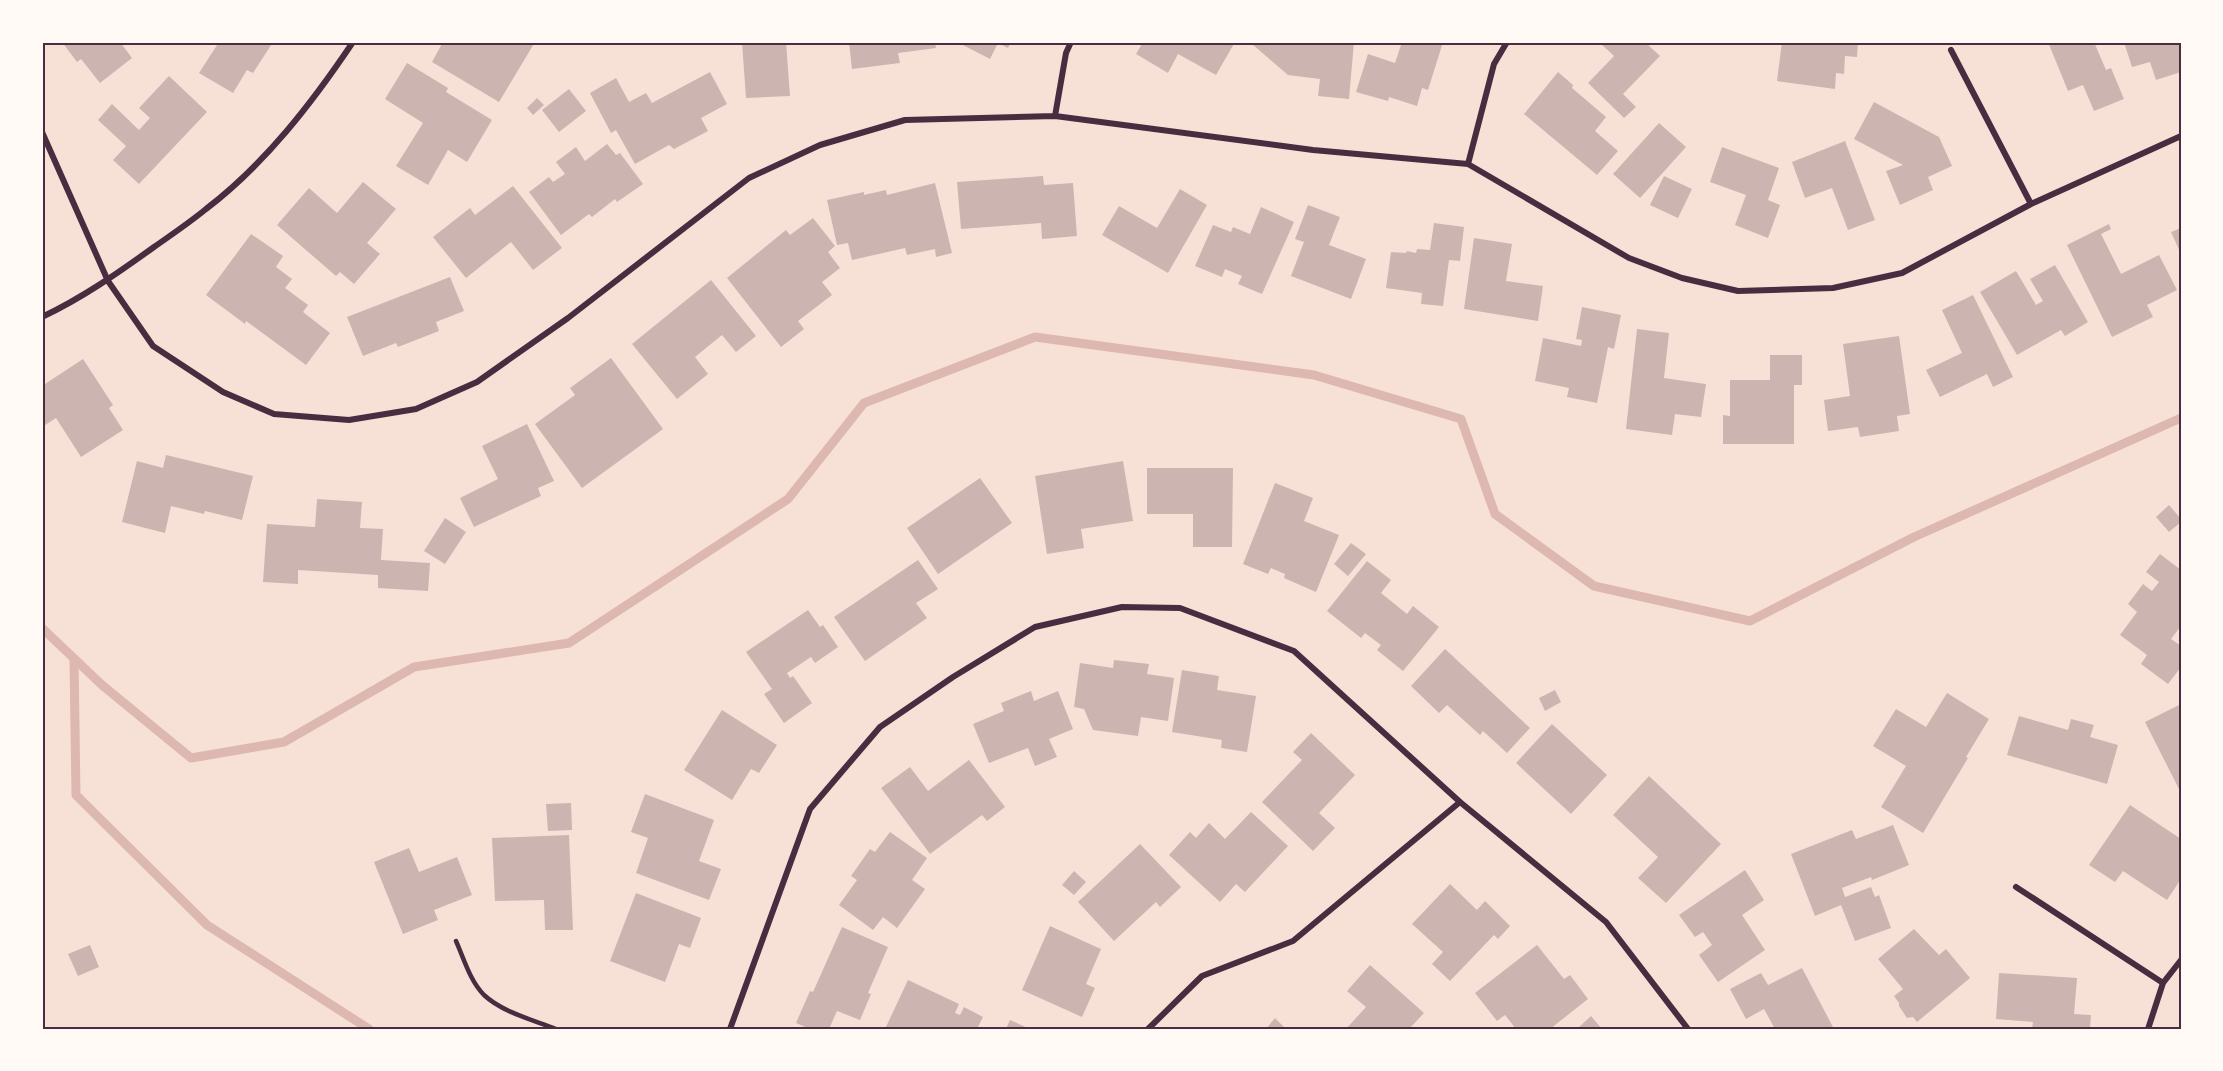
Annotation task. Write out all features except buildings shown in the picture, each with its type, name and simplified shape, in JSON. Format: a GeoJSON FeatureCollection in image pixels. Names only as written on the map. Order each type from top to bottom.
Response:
{"type":"FeatureCollection","features":[{"type":"Feature","properties":{"kind":"street"},"geometry":{"type":"LineString","coordinates":[[42,317],[108,281],[207,208],[258,162],[309,104],[353,42]]}},
{"type":"Feature","properties":{"kind":"street"},"geometry":{"type":"LineString","coordinates":[[1055,116],[1066,53],[1071,42]]}},
{"type":"Feature","properties":{"kind":"street"},"geometry":{"type":"LineString","coordinates":[[1468,164],[1494,64],[1507,42]]}},
{"type":"Feature","properties":{"kind":"street"},"geometry":{"type":"LineString","coordinates":[[1951,50],[2031,204]]}},
{"type":"Feature","properties":{"kind":"street"},"geometry":{"type":"LineString","coordinates":[[42,132],[108,281],[153,346],[223,392],[274,414],[349,420],[416,409],[477,382],[568,318],[749,178],[820,145],[905,120],[1055,116],[1313,150],[1468,164],[1629,258],[1682,278],[1738,291],[1833,288],[1902,273],[2031,204],[2181,136]]}},
{"type":"Feature","properties":{"kind":"street"},"geometry":{"type":"LineString","coordinates":[[730,1029],[810,809],[880,728],[952,677],[1035,627],[1122,607],[1180,608],[1294,651],[1460,802],[1606,922],[1688,1029]]}},
{"type":"Feature","properties":{"kind":"street"},"geometry":{"type":"LineString","coordinates":[[1148,1029],[1202,976],[1293,941],[1460,802]]}},
{"type":"Feature","properties":{"kind":"street"},"geometry":{"type":"LineString","coordinates":[[2016,887],[2163,983]]}},
{"type":"Feature","properties":{"kind":"street"},"geometry":{"type":"LineString","coordinates":[[2148,1029],[2163,983],[2181,960]]}},
{"type":"Feature","properties":{"kind":"lane"},"geometry":{"type":"LineString","coordinates":[[456,941],[472,978],[484,995],[505,1008],[555,1029]]}},
{"type":"Feature","properties":{"kind":"waterway"},"geometry":{"type":"LineString","coordinates":[[42,628],[102,685],[191,758],[284,742],[414,667],[569,643],[788,499],[864,403],[1035,337],[1314,375],[1461,419],[1495,514],[1594,586],[1750,621],[1914,537],[2181,418]]}},
{"type":"Feature","properties":{"kind":"waterway"},"geometry":{"type":"LineString","coordinates":[[74,659],[76,795],[207,925],[369,1029]]}}]}
